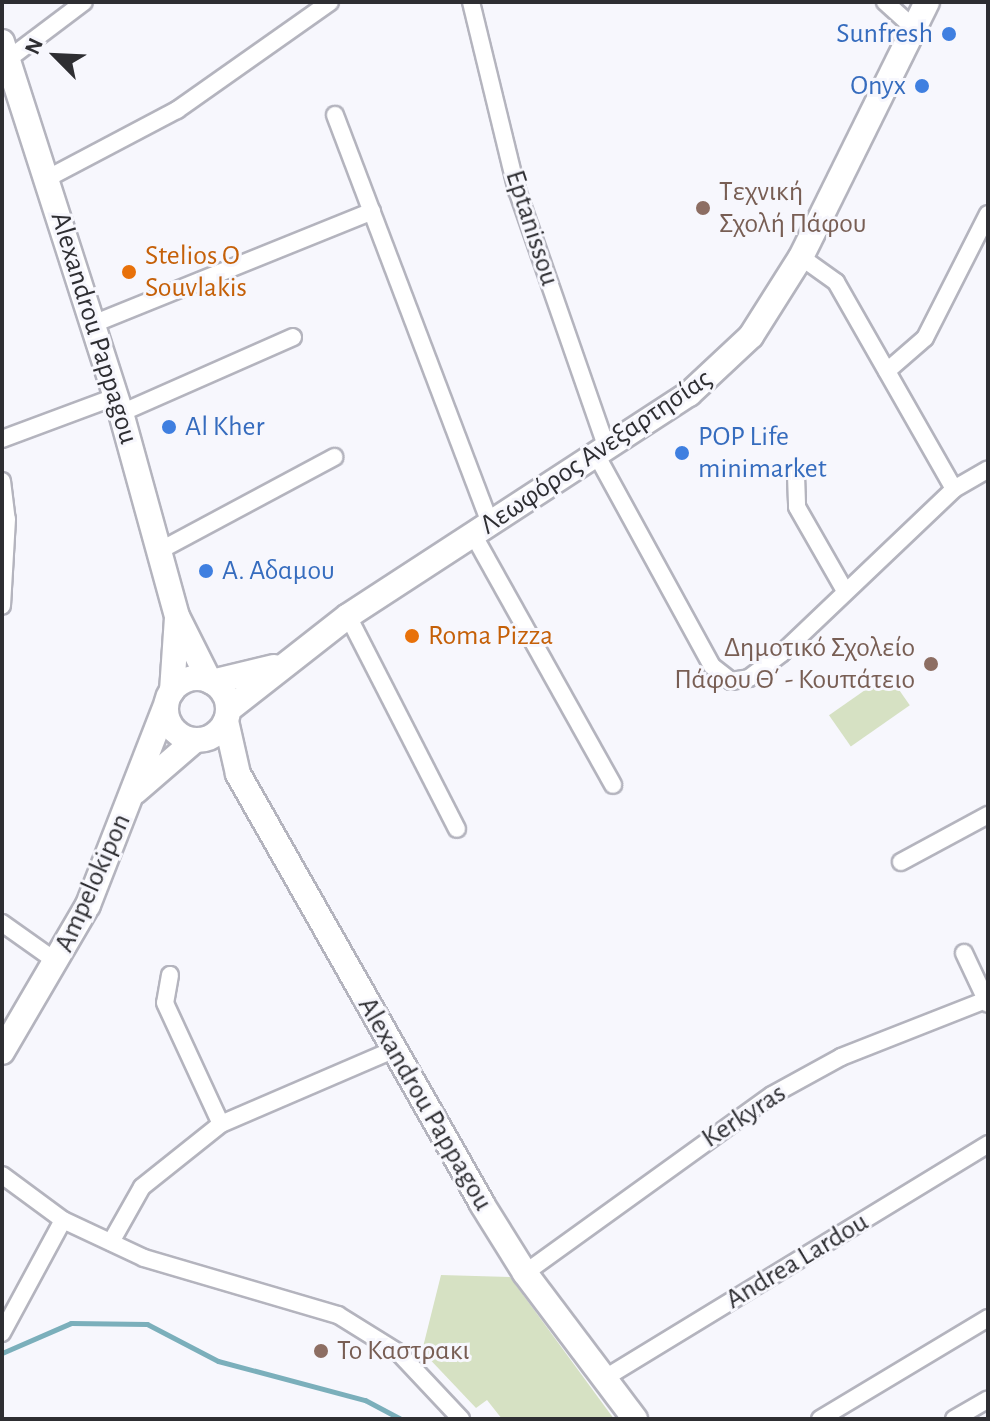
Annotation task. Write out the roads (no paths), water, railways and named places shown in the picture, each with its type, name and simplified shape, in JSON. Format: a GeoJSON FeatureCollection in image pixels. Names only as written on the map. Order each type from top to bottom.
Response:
{"type":"FeatureCollection","features":[{"type":"Feature","properties":{"kind":"street"},"geometry":{"type":"LineString","coordinates":[[5,51],[84,2]]}},
{"type":"Feature","properties":{"kind":"street"},"geometry":{"type":"LineString","coordinates":[[48,178],[177,110],[330,2]]}},
{"type":"Feature","properties":{"kind":"street","name":"Eptanissou"},"geometry":{"type":"LineString","coordinates":[[471,2],[517,190],[602,453],[712,666],[731,681],[749,678],[782,653],[844,589]]}},
{"type":"Feature","properties":{"kind":"street"},"geometry":{"type":"LineString","coordinates":[[885,2],[914,28]]}},
{"type":"Feature","properties":{"kind":"street","name":"Λεωφόρος Ανεξαρτησίας"},"geometry":{"type":"LineString","coordinates":[[227,715],[280,665],[348,616],[689,394],[751,336],[801,257],[927,2]]}},
{"type":"Feature","properties":{"kind":"street","name":"Alexandrou Pappagou"},"geometry":{"type":"LineString","coordinates":[[5,51],[118,405],[177,616],[211,681]]}},
{"type":"Feature","properties":{"kind":"street"},"geometry":{"type":"LineString","coordinates":[[335,115],[372,211],[482,530],[613,785]]}},
{"type":"Feature","properties":{"kind":"street"},"geometry":{"type":"LineString","coordinates":[[93,324],[372,211]]}},
{"type":"Feature","properties":{"kind":"street"},"geometry":{"type":"LineString","coordinates":[[887,371],[925,338],[988,214]]}},
{"type":"Feature","properties":{"kind":"street"},"geometry":{"type":"LineString","coordinates":[[801,257],[836,282],[954,489]]}},
{"type":"Feature","properties":{"kind":"street"},"geometry":{"type":"LineString","coordinates":[[2,439],[118,405],[293,337]]}},
{"type":"Feature","properties":{"kind":"street"},"geometry":{"type":"LineString","coordinates":[[159,551],[334,457]]}},
{"type":"Feature","properties":{"kind":"street"},"geometry":{"type":"LineString","coordinates":[[796,475],[797,507],[844,589],[954,489],[988,469]]}},
{"type":"Feature","properties":{"kind":"street"},"geometry":{"type":"LineString","coordinates":[[2,481],[7,519],[2,606]]}},
{"type":"Feature","properties":{"kind":"street","name":"Alexandrou Pappagou"},"geometry":{"type":"LineString","coordinates":[[169,700],[177,616]]}},
{"type":"Feature","properties":{"kind":"street"},"geometry":{"type":"LineString","coordinates":[[348,616],[457,829]]}},
{"type":"Feature","properties":{"kind":"street","name":"Λεωφόρος Ανεξαρτησίας"},"geometry":{"type":"LineString","coordinates":[[211,681],[280,665]]}},
{"type":"Feature","properties":{"kind":"street"},"geometry":{"type":"LineString","coordinates":[[192,678],[211,681],[225,696],[227,715],[216,735],[196,741],[170,727],[169,700],[192,678]]}},
{"type":"Feature","properties":{"kind":"street","name":"Ampelokipon"},"geometry":{"type":"LineString","coordinates":[[2,1052],[88,905],[169,700]]}},
{"type":"Feature","properties":{"kind":"street","name":"Alexandrou Pappagou"},"geometry":{"type":"LineString","coordinates":[[227,715],[238,774],[393,1050],[525,1273],[635,1419]]}},
{"type":"Feature","properties":{"kind":"street","name":"Alexandrou Pappagou"},"geometry":{"type":"LineString","coordinates":[[196,741],[238,774]]}},
{"type":"Feature","properties":{"kind":"street","name":"Ampelokipon"},"geometry":{"type":"LineString","coordinates":[[133,795],[196,741]]}},
{"type":"Feature","properties":{"kind":"street"},"geometry":{"type":"LineString","coordinates":[[901,862],[988,815]]}},
{"type":"Feature","properties":{"kind":"street"},"geometry":{"type":"LineString","coordinates":[[2,923],[57,962]]}},
{"type":"Feature","properties":{"kind":"street"},"geometry":{"type":"LineString","coordinates":[[964,953],[987,1002]]}},
{"type":"Feature","properties":{"kind":"street"},"geometry":{"type":"LineString","coordinates":[[170,975],[165,1003],[221,1124]]}},
{"type":"Feature","properties":{"kind":"street","name":"Kerkyras"},"geometry":{"type":"LineString","coordinates":[[525,1273],[772,1095],[841,1057],[987,1002]]}},
{"type":"Feature","properties":{"kind":"street"},"geometry":{"type":"LineString","coordinates":[[111,1242],[142,1187],[221,1124],[393,1050]]}},
{"type":"Feature","properties":{"kind":"street","name":"Andrea Lardou"},"geometry":{"type":"LineString","coordinates":[[605,1378],[988,1144]]}},
{"type":"Feature","properties":{"kind":"street"},"geometry":{"type":"LineString","coordinates":[[2,1175],[63,1220],[144,1258],[338,1315],[399,1353],[461,1419]]}},
{"type":"Feature","properties":{"kind":"street"},"geometry":{"type":"LineString","coordinates":[[2,1333],[63,1220]]}},
{"type":"Feature","properties":{"kind":"street"},"geometry":{"type":"LineString","coordinates":[[820,1419],[988,1318]]}},
{"type":"Feature","properties":{"kind":"street"},"geometry":{"type":"LineString","coordinates":[[954,1419],[988,1399]]}},
{"type":"Feature","properties":{"kind":"waterway"},"geometry":{"type":"LineString","coordinates":[[2,1353],[71,1323],[147,1324],[218,1361],[365,1400],[400,1419]]}},
{"type":"Feature","properties":{"kind":"place","name":"Sunfresh"},"geometry":{"type":"Point","coordinates":[949,34]}},
{"type":"Feature","properties":{"kind":"place","name":"Onyx"},"geometry":{"type":"Point","coordinates":[922,86]}},
{"type":"Feature","properties":{"kind":"place","name":"Τεχνική Σχολή Πάφου"},"geometry":{"type":"Point","coordinates":[703,208]}},
{"type":"Feature","properties":{"kind":"place","name":"Stelios O Souvlakis"},"geometry":{"type":"Point","coordinates":[129,272]}},
{"type":"Feature","properties":{"kind":"place","name":"Al Kher"},"geometry":{"type":"Point","coordinates":[169,427]}},
{"type":"Feature","properties":{"kind":"place","name":"POP Life minimarket"},"geometry":{"type":"Point","coordinates":[682,453]}},
{"type":"Feature","properties":{"kind":"place","name":"Α. Αδαμου"},"geometry":{"type":"Point","coordinates":[206,571]}},
{"type":"Feature","properties":{"kind":"place","name":"Roma Pizza"},"geometry":{"type":"Point","coordinates":[412,636]}},
{"type":"Feature","properties":{"kind":"place","name":"Δημοτικό Σχολείο Πάφου Θ΄ - Κουπάτειο"},"geometry":{"type":"Point","coordinates":[931,664]}},
{"type":"Feature","properties":{"kind":"place","name":"Το Καστρακι"},"geometry":{"type":"Point","coordinates":[321,1351]}}]}
